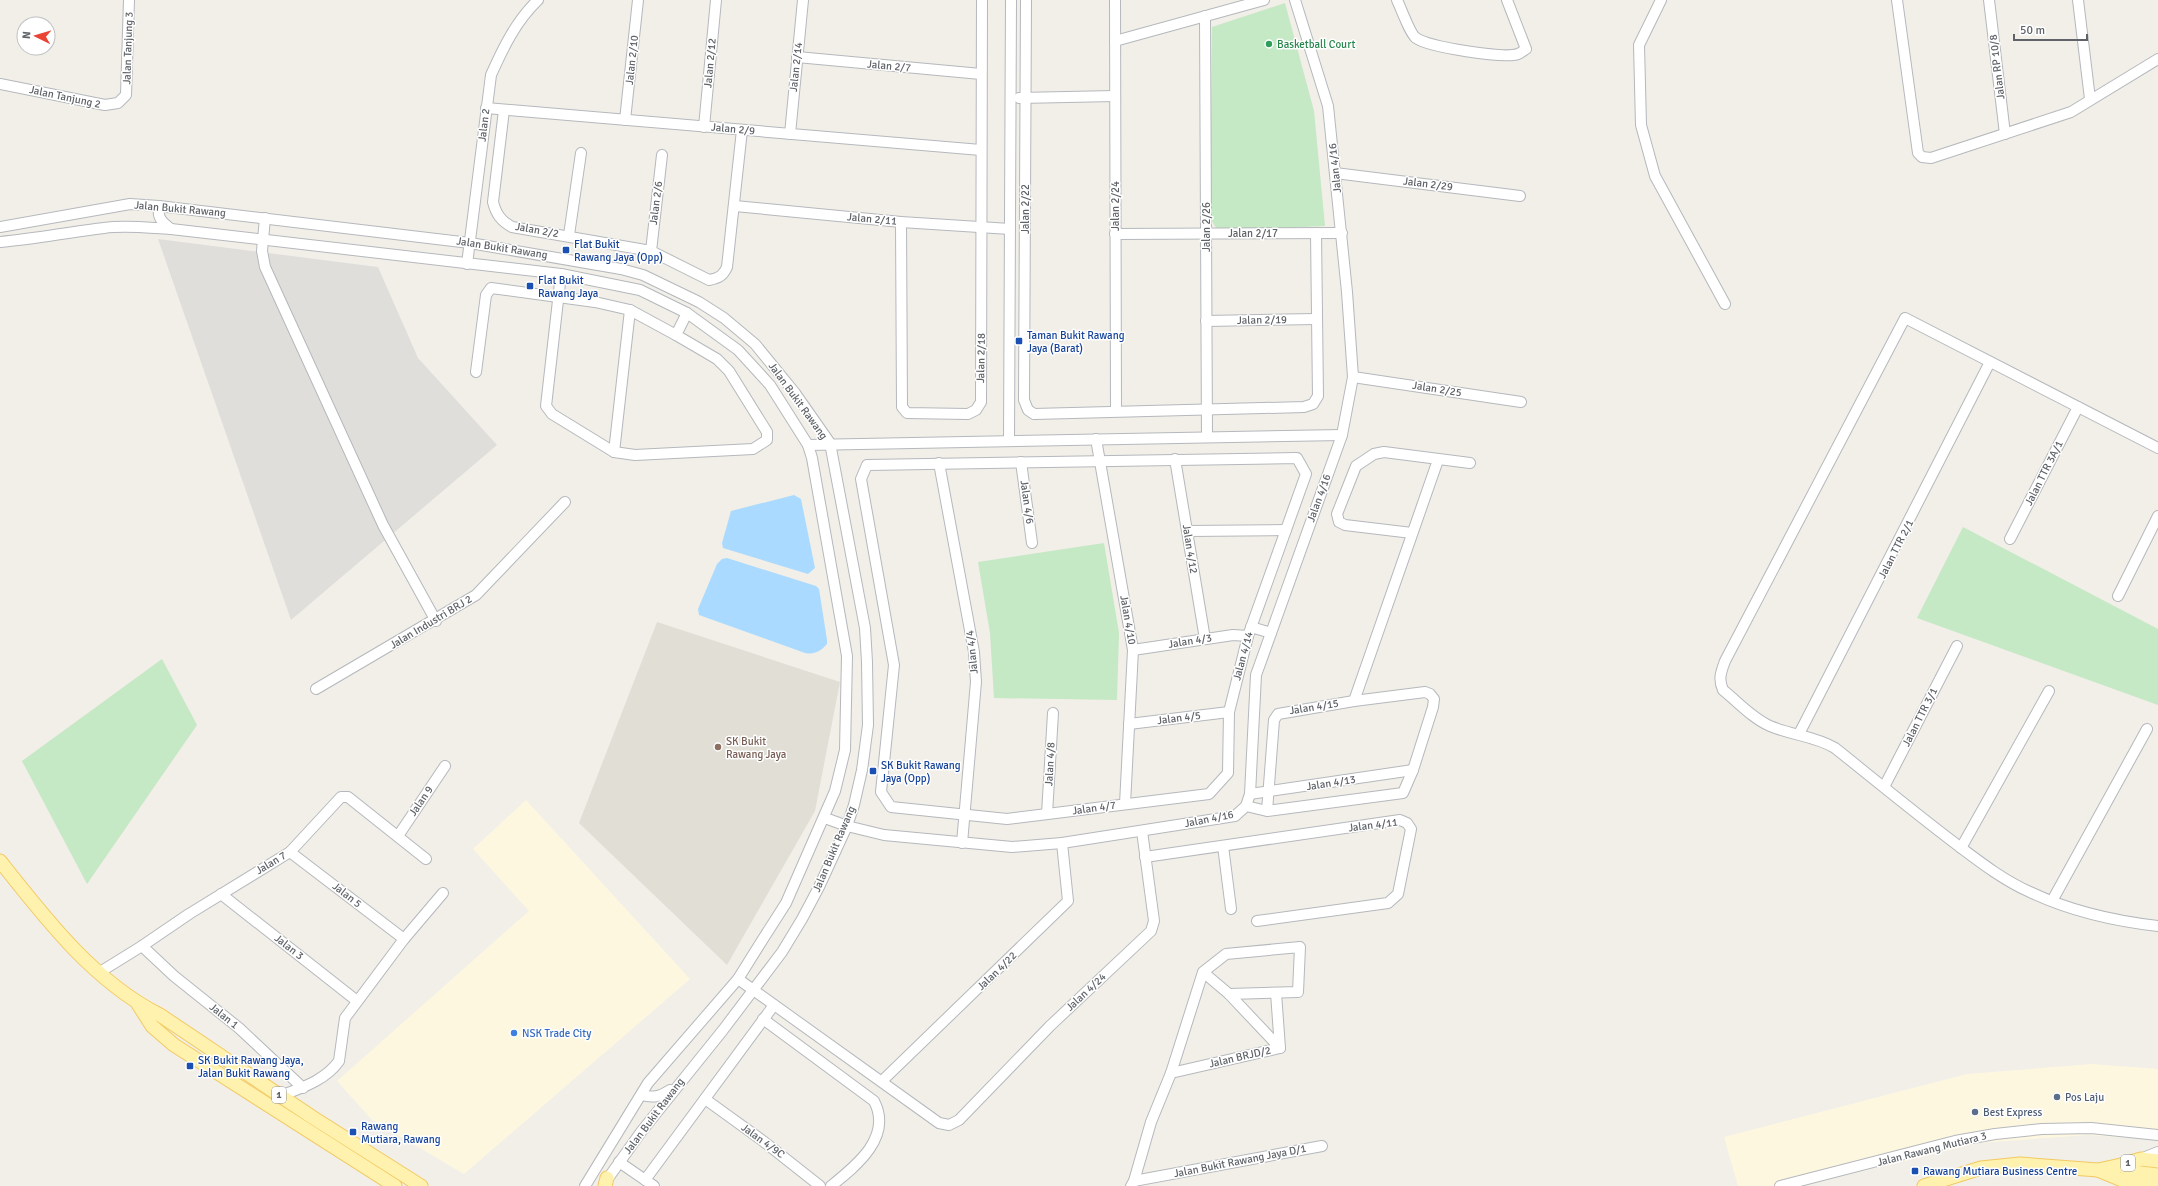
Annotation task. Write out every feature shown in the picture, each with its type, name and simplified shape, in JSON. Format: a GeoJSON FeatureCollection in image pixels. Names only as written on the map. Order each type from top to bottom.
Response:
{"type":"FeatureCollection","features":[{"type":"Feature","properties":{"kind":"main road","name":"1"},"geometry":{"type":"LineString","coordinates":[[0,861],[57,930],[100,972],[138,1004],[160,1015],[312,1117],[421,1186]]}},
{"type":"Feature","properties":{"kind":"main road","name":"1"},"geometry":{"type":"LineString","coordinates":[[138,1004],[152,1026],[174,1044],[395,1186]]}},
{"type":"Feature","properties":{"kind":"main road","name":"1"},"geometry":{"type":"LineString","coordinates":[[1924,1186],[1981,1168],[2020,1164],[2098,1170],[2141,1159],[2158,1161]]}},
{"type":"Feature","properties":{"kind":"main road"},"geometry":{"type":"LineString","coordinates":[[2121,1165],[2133,1172],[2158,1175]]}},
{"type":"Feature","properties":{"kind":"main road","name":"1"},"geometry":{"type":"LineString","coordinates":[[2098,1170],[2122,1180],[2158,1184]]}},
{"type":"Feature","properties":{"kind":"street","name":"Jalan Tanjung 3"},"geometry":{"type":"LineString","coordinates":[[126,95],[129,0]]}},
{"type":"Feature","properties":{"kind":"street","name":"Jalan 2"},"geometry":{"type":"LineString","coordinates":[[467,264],[491,76],[502,49],[516,26],[538,0]]}},
{"type":"Feature","properties":{"kind":"street","name":"Jalan 2/10"},"geometry":{"type":"LineString","coordinates":[[625,120],[638,0]]}},
{"type":"Feature","properties":{"kind":"street","name":"Jalan 2/12"},"geometry":{"type":"LineString","coordinates":[[704,127],[716,0]]}},
{"type":"Feature","properties":{"kind":"street","name":"Jalan 2/14"},"geometry":{"type":"LineString","coordinates":[[790,134],[803,0]]}},
{"type":"Feature","properties":{"kind":"street","name":"Jalan 2/18"},"geometry":{"type":"LineString","coordinates":[[901,222],[902,407],[907,413],[968,414],[976,410],[981,402],[982,0]]}},
{"type":"Feature","properties":{"kind":"street"},"geometry":{"type":"LineString","coordinates":[[1009,440],[1010,0]]}},
{"type":"Feature","properties":{"kind":"street","name":"Jalan 2/22"},"geometry":{"type":"LineString","coordinates":[[1026,0],[1024,400],[1028,410],[1034,414],[1116,412]]}},
{"type":"Feature","properties":{"kind":"street","name":"Jalan 2/24"},"geometry":{"type":"LineString","coordinates":[[1115,0],[1116,412]]}},
{"type":"Feature","properties":{"kind":"street"},"geometry":{"type":"LineString","coordinates":[[1115,41],[1264,0]]}},
{"type":"Feature","properties":{"kind":"street","name":"Jalan 4/16"},"geometry":{"type":"LineString","coordinates":[[825,818],[847,826],[884,834],[1012,846],[1062,843],[1235,816],[1246,806],[1250,794],[1256,676],[1342,435],[1353,376],[1342,233],[1328,106],[1295,0]]}},
{"type":"Feature","properties":{"kind":"street"},"geometry":{"type":"LineString","coordinates":[[1397,0],[1414,38],[1440,48],[1506,55],[1518,54],[1526,49],[1507,0]]}},
{"type":"Feature","properties":{"kind":"street"},"geometry":{"type":"LineString","coordinates":[[1661,0],[1639,45],[1641,125],[1655,176],[1725,304]]}},
{"type":"Feature","properties":{"kind":"street"},"geometry":{"type":"LineString","coordinates":[[1897,0],[1918,153],[1922,157],[1931,158],[2071,112],[2090,99],[2158,59]]}},
{"type":"Feature","properties":{"kind":"street","name":"Jalan RP 10/8"},"geometry":{"type":"LineString","coordinates":[[1989,0],[2005,134]]}},
{"type":"Feature","properties":{"kind":"street"},"geometry":{"type":"LineString","coordinates":[[2078,0],[2090,99]]}},
{"type":"Feature","properties":{"kind":"street","name":"Jalan 2/26"},"geometry":{"type":"LineString","coordinates":[[1205,16],[1206,437]]}},
{"type":"Feature","properties":{"kind":"street","name":"Jalan 2/7"},"geometry":{"type":"LineString","coordinates":[[797,58],[981,74]]}},
{"type":"Feature","properties":{"kind":"street","name":"Jalan Tanjung 2"},"geometry":{"type":"LineString","coordinates":[[0,84],[106,105],[118,103],[126,95]]}},
{"type":"Feature","properties":{"kind":"street"},"geometry":{"type":"LineString","coordinates":[[1010,98],[1115,96]]}},
{"type":"Feature","properties":{"kind":"street","name":"Jalan 2/9"},"geometry":{"type":"LineString","coordinates":[[486,108],[981,150]]}},
{"type":"Feature","properties":{"kind":"street","name":"Jalan 2/2"},"geometry":{"type":"LineString","coordinates":[[504,110],[493,202],[496,212],[504,223],[512,227],[569,235],[651,251],[701,278],[709,280],[717,279],[724,274],[728,267],[742,130]]}},
{"type":"Feature","properties":{"kind":"street"},"geometry":{"type":"LineString","coordinates":[[569,235],[581,153]]}},
{"type":"Feature","properties":{"kind":"street","name":"Jalan 2/6"},"geometry":{"type":"LineString","coordinates":[[651,251],[662,155]]}},
{"type":"Feature","properties":{"kind":"street","name":"Jalan 2/29"},"geometry":{"type":"LineString","coordinates":[[1335,173],[1520,196]]}},
{"type":"Feature","properties":{"kind":"street","name":"Jalan Bukit Rawang"},"geometry":{"type":"LineString","coordinates":[[0,228],[130,204],[159,206],[470,242],[622,268],[660,281],[699,302],[724,318],[755,344],[795,393],[830,444],[865,628],[867,662],[868,725],[860,780],[847,826],[802,919],[754,991],[677,1085],[605,1183]]}},
{"type":"Feature","properties":{"kind":"street"},"geometry":{"type":"LineString","coordinates":[[159,206],[158,214],[160,220],[171,230]]}},
{"type":"Feature","properties":{"kind":"street","name":"Jalan 2/11"},"geometry":{"type":"LineString","coordinates":[[735,206],[901,222],[1010,229]]}},
{"type":"Feature","properties":{"kind":"street"},"geometry":{"type":"LineString","coordinates":[[265,218],[262,251],[265,267],[383,525],[436,621]]}},
{"type":"Feature","properties":{"kind":"street","name":"Jalan Bukit Rawang"},"geometry":{"type":"LineString","coordinates":[[0,242],[104,228],[132,227],[171,230],[562,274],[640,290],[687,313],[738,350],[770,385],[808,445],[818,489],[847,656],[845,750],[835,790],[825,818],[786,903],[738,979],[648,1083],[585,1186]]}},
{"type":"Feature","properties":{"kind":"street"},"geometry":{"type":"LineString","coordinates":[[1116,412],[1304,407],[1313,404],[1318,396],[1316,233]]}},
{"type":"Feature","properties":{"kind":"street","name":"Jalan 2/17"},"geometry":{"type":"LineString","coordinates":[[1115,234],[1342,233]]}},
{"type":"Feature","properties":{"kind":"street"},"geometry":{"type":"LineString","coordinates":[[476,372],[486,295],[489,290],[494,288],[558,297],[595,302],[630,310],[717,359],[729,371],[768,432],[768,440],[753,449],[642,455],[614,452],[552,414],[546,406],[558,297],[562,274]]}},
{"type":"Feature","properties":{"kind":"street"},"geometry":{"type":"LineString","coordinates":[[614,452],[630,310]]}},
{"type":"Feature","properties":{"kind":"street"},"geometry":{"type":"LineString","coordinates":[[676,335],[687,313]]}},
{"type":"Feature","properties":{"kind":"street"},"geometry":{"type":"LineString","coordinates":[[2157,924],[2118,920],[2052,901],[2003,878],[1962,848],[1835,748],[1825,742],[1770,726],[1758,720],[1723,690],[1720,683],[1720,675],[1725,661],[1905,318],[2158,448]]}},
{"type":"Feature","properties":{"kind":"street","name":"Jalan 2/19"},"geometry":{"type":"LineString","coordinates":[[1206,321],[1317,319]]}},
{"type":"Feature","properties":{"kind":"street","name":"Jalan TTR 2/1"},"geometry":{"type":"LineString","coordinates":[[1799,734],[1990,362]]}},
{"type":"Feature","properties":{"kind":"street","name":"Jalan 2/25"},"geometry":{"type":"LineString","coordinates":[[1353,376],[1522,402]]}},
{"type":"Feature","properties":{"kind":"street","name":"Jalan TTR 3A/1"},"geometry":{"type":"LineString","coordinates":[[2010,539],[2078,407]]}},
{"type":"Feature","properties":{"kind":"street"},"geometry":{"type":"LineString","coordinates":[[808,445],[1009,440],[1342,435]]}},
{"type":"Feature","properties":{"kind":"street","name":"Jalan 4/10"},"geometry":{"type":"LineString","coordinates":[[1096,439],[1133,650],[1125,804]]}},
{"type":"Feature","properties":{"kind":"street"},"geometry":{"type":"LineString","coordinates":[[1412,533],[1345,525],[1338,522],[1337,514],[1356,466],[1374,454],[1384,452],[1470,463]]}},
{"type":"Feature","properties":{"kind":"street","name":"Jalan 4/14"},"geometry":{"type":"LineString","coordinates":[[1175,460],[1297,458],[1306,474],[1249,632],[1229,712],[1228,773],[1218,784]]}},
{"type":"Feature","properties":{"kind":"street"},"geometry":{"type":"LineString","coordinates":[[939,463],[1175,460]]}},
{"type":"Feature","properties":{"kind":"street","name":"Jalan 4/12"},"geometry":{"type":"LineString","coordinates":[[1175,460],[1205,639]]}},
{"type":"Feature","properties":{"kind":"street"},"geometry":{"type":"LineString","coordinates":[[1354,701],[1438,460]]}},
{"type":"Feature","properties":{"kind":"street","name":"Jalan 4/6"},"geometry":{"type":"LineString","coordinates":[[1021,462],[1032,543]]}},
{"type":"Feature","properties":{"kind":"street","name":"Jalan 4/7"},"geometry":{"type":"LineString","coordinates":[[939,463],[867,465],[861,479],[894,665],[881,792],[891,807],[964,816],[1007,819],[1208,794],[1218,784]]}},
{"type":"Feature","properties":{"kind":"street","name":"Jalan 4/4"},"geometry":{"type":"LineString","coordinates":[[939,463],[974,652],[976,682],[962,842]]}},
{"type":"Feature","properties":{"kind":"street","name":"Jalan Industri BRJ 2"},"geometry":{"type":"LineString","coordinates":[[316,689],[436,621],[476,595],[565,502]]}},
{"type":"Feature","properties":{"kind":"street"},"geometry":{"type":"LineString","coordinates":[[2118,596],[2158,516]]}},
{"type":"Feature","properties":{"kind":"street"},"geometry":{"type":"LineString","coordinates":[[1188,531],[1286,530]]}},
{"type":"Feature","properties":{"kind":"street","name":"Jalan 4/3"},"geometry":{"type":"LineString","coordinates":[[1133,650],[1249,632],[1271,633]]}},
{"type":"Feature","properties":{"kind":"street","name":"Jalan TTR 3/1"},"geometry":{"type":"LineString","coordinates":[[1884,787],[1957,646]]}},
{"type":"Feature","properties":{"kind":"street"},"geometry":{"type":"LineString","coordinates":[[1962,848],[2048,691]]}},
{"type":"Feature","properties":{"kind":"street","name":"Jalan 4/15"},"geometry":{"type":"LineString","coordinates":[[1267,811],[1276,715],[1354,701],[1425,692],[1430,694],[1434,699],[1433,707],[1413,770]]}},
{"type":"Feature","properties":{"kind":"street","name":"Jalan 4/5"},"geometry":{"type":"LineString","coordinates":[[1129,724],[1229,712]]}},
{"type":"Feature","properties":{"kind":"street","name":"Jalan 4/8"},"geometry":{"type":"LineString","coordinates":[[1047,814],[1053,713]]}},
{"type":"Feature","properties":{"kind":"street"},"geometry":{"type":"LineString","coordinates":[[2052,901],[2147,729]]}},
{"type":"Feature","properties":{"kind":"street","name":"Jalan 9"},"geometry":{"type":"LineString","coordinates":[[398,836],[444,766]]}},
{"type":"Feature","properties":{"kind":"street"},"geometry":{"type":"LineString","coordinates":[[1246,806],[1267,811],[1402,793],[1413,770]]}},
{"type":"Feature","properties":{"kind":"street","name":"Jalan 4/13"},"geometry":{"type":"LineString","coordinates":[[1250,794],[1413,770]]}},
{"type":"Feature","properties":{"kind":"street","name":"Jalan 7"},"geometry":{"type":"LineString","coordinates":[[100,972],[221,894],[290,852],[340,797],[348,797],[426,859]]}},
{"type":"Feature","properties":{"kind":"street","name":"Jalan 4/11"},"geometry":{"type":"LineString","coordinates":[[1145,857],[1400,820],[1407,823],[1411,829],[1398,894],[1388,902],[1257,921]]}},
{"type":"Feature","properties":{"kind":"street","name":"Jalan 4/24"},"geometry":{"type":"LineString","coordinates":[[882,1081],[940,1123],[949,1124],[959,1120],[1050,1026],[1151,930],[1154,921],[1142,831]]}},
{"type":"Feature","properties":{"kind":"street","name":"Jalan 4/22"},"geometry":{"type":"LineString","coordinates":[[882,1081],[1068,902],[1062,843]]}},
{"type":"Feature","properties":{"kind":"street"},"geometry":{"type":"LineString","coordinates":[[1224,846],[1231,909]]}},
{"type":"Feature","properties":{"kind":"street","name":"Jalan 5"},"geometry":{"type":"LineString","coordinates":[[290,852],[404,939]]}},
{"type":"Feature","properties":{"kind":"street"},"geometry":{"type":"LineString","coordinates":[[288,1093],[312,1085],[339,1061],[345,1018],[404,939],[443,893]]}},
{"type":"Feature","properties":{"kind":"street","name":"Jalan 3"},"geometry":{"type":"LineString","coordinates":[[221,894],[357,1001]]}},
{"type":"Feature","properties":{"kind":"street","name":"Jalan 1"},"geometry":{"type":"LineString","coordinates":[[142,946],[174,976],[239,1028],[303,1088]]}},
{"type":"Feature","properties":{"kind":"street"},"geometry":{"type":"LineString","coordinates":[[1133,1184],[1151,1122],[1171,1073],[1202,972],[1226,954],[1300,947],[1298,992],[1229,994]]}},
{"type":"Feature","properties":{"kind":"street"},"geometry":{"type":"LineString","coordinates":[[1202,972],[1229,994],[1280,1048]]}},
{"type":"Feature","properties":{"kind":"street"},"geometry":{"type":"LineString","coordinates":[[738,979],[882,1081]]}},
{"type":"Feature","properties":{"kind":"street","name":"Jalan BRJD/2"},"geometry":{"type":"LineString","coordinates":[[1171,1073],[1280,1048],[1276,993]]}},
{"type":"Feature","properties":{"kind":"street"},"geometry":{"type":"LineString","coordinates":[[645,1180],[774,1005]]}},
{"type":"Feature","properties":{"kind":"street"},"geometry":{"type":"LineString","coordinates":[[763,1020],[874,1101],[879,1110],[880,1125],[877,1138],[858,1164],[831,1186]]}},
{"type":"Feature","properties":{"kind":"street"},"geometry":{"type":"LineString","coordinates":[[641,1095],[652,1098],[661,1096],[677,1085]]}},
{"type":"Feature","properties":{"kind":"street","name":"Jalan 4/9C"},"geometry":{"type":"LineString","coordinates":[[705,1099],[763,1140],[820,1186]]}},
{"type":"Feature","properties":{"kind":"street","name":"Jalan Rawang Mutiara 3"},"geometry":{"type":"LineString","coordinates":[[1780,1186],[1955,1141],[1995,1134],[2042,1129],[2091,1128],[2158,1135]]}},
{"type":"Feature","properties":{"kind":"street","name":"Jalan Bukit Rawang Jaya D/1"},"geometry":{"type":"LineString","coordinates":[[1133,1184],[1322,1146]]}},
{"type":"Feature","properties":{"kind":"street"},"geometry":{"type":"LineString","coordinates":[[2141,1159],[2158,1152]]}},
{"type":"Feature","properties":{"kind":"street"},"geometry":{"type":"LineString","coordinates":[[619,1162],[654,1186]]}},
{"type":"Feature","properties":{"kind":"street"},"geometry":{"type":"LineString","coordinates":[[2122,1180],[2134,1186]]}},
{"type":"Feature","properties":{"kind":"shaded area"},"geometry":{"type":"Polygon","coordinates":[[[158,239],[378,267],[418,358],[497,445],[291,620],[158,239]]]}},
{"type":"Feature","properties":{"kind":"shaded area","name":"SK Bukit Rawang Jaya"},"geometry":{"type":"Polygon","coordinates":[[[657,622],[840,682],[815,811],[727,965],[579,823],[657,622]]]}},
{"type":"Feature","properties":{"kind":"shaded area","name":"NSK Trade City"},"geometry":{"type":"Polygon","coordinates":[[[526,800],[690,979],[464,1174],[372,1120],[337,1081],[529,911],[473,849],[526,800]]]}},
{"type":"Feature","properties":{"kind":"shaded area"},"geometry":{"type":"Polygon","coordinates":[[[2092,1064],[2158,1069],[2158,1140],[2088,1135],[1978,1143],[1802,1186],[1738,1186],[1724,1137],[1967,1074],[2092,1064]]]}},
{"type":"Feature","properties":{"kind":"green space"},"geometry":{"type":"Polygon","coordinates":[[[1285,3],[1314,111],[1325,226],[1218,231],[1210,218],[1212,27],[1285,3]]]}},
{"type":"Feature","properties":{"kind":"green space"},"geometry":{"type":"Polygon","coordinates":[[[1963,527],[2158,629],[2158,705],[1917,618],[1963,527]]]}},
{"type":"Feature","properties":{"kind":"green space"},"geometry":{"type":"Polygon","coordinates":[[[1104,543],[1119,633],[1117,700],[994,698],[990,633],[978,562],[1104,543]]]}},
{"type":"Feature","properties":{"kind":"green space"},"geometry":{"type":"Polygon","coordinates":[[[162,659],[197,725],[87,884],[22,761],[162,659]]]}},
{"type":"Feature","properties":{"kind":"water"},"geometry":{"type":"Polygon","coordinates":[[[794,495],[801,499],[815,568],[808,574],[723,548],[722,543],[731,511],[794,495]]]}},
{"type":"Feature","properties":{"kind":"water"},"geometry":{"type":"Polygon","coordinates":[[[727,558],[816,586],[819,589],[827,644],[817,652],[805,653],[699,615],[698,609],[717,564],[722,559],[727,558]]]}},
{"type":"Feature","properties":{"kind":"place","name":"Basketball Court"},"geometry":{"type":"Point","coordinates":[1269,44]}},
{"type":"Feature","properties":{"kind":"place","name":"Flat Bukit Rawang Jaya (Opp)"},"geometry":{"type":"Point","coordinates":[566,250]}},
{"type":"Feature","properties":{"kind":"place","name":"Flat Bukit Rawang Jaya"},"geometry":{"type":"Point","coordinates":[530,286]}},
{"type":"Feature","properties":{"kind":"place","name":"Taman Bukit Rawang Jaya (Barat)"},"geometry":{"type":"Point","coordinates":[1019,341]}},
{"type":"Feature","properties":{"kind":"place","name":"SK Bukit Rawang Jaya"},"geometry":{"type":"Point","coordinates":[718,747]}},
{"type":"Feature","properties":{"kind":"place","name":"SK Bukit Rawang Jaya (Opp)"},"geometry":{"type":"Point","coordinates":[873,771]}},
{"type":"Feature","properties":{"kind":"place","name":"NSK Trade City"},"geometry":{"type":"Point","coordinates":[514,1033]}},
{"type":"Feature","properties":{"kind":"place","name":"SK Bukit Rawang Jaya, Jalan Bukit Rawang"},"geometry":{"type":"Point","coordinates":[190,1066]}},
{"type":"Feature","properties":{"kind":"place","name":"Pos Laju"},"geometry":{"type":"Point","coordinates":[2057,1097]}},
{"type":"Feature","properties":{"kind":"place","name":"Best Express"},"geometry":{"type":"Point","coordinates":[1975,1112]}},
{"type":"Feature","properties":{"kind":"place","name":"Rawang Mutiara, Rawang"},"geometry":{"type":"Point","coordinates":[353,1132]}},
{"type":"Feature","properties":{"kind":"place","name":"Rawang Mutiara Business Centre"},"geometry":{"type":"Point","coordinates":[1915,1171]}}]}
